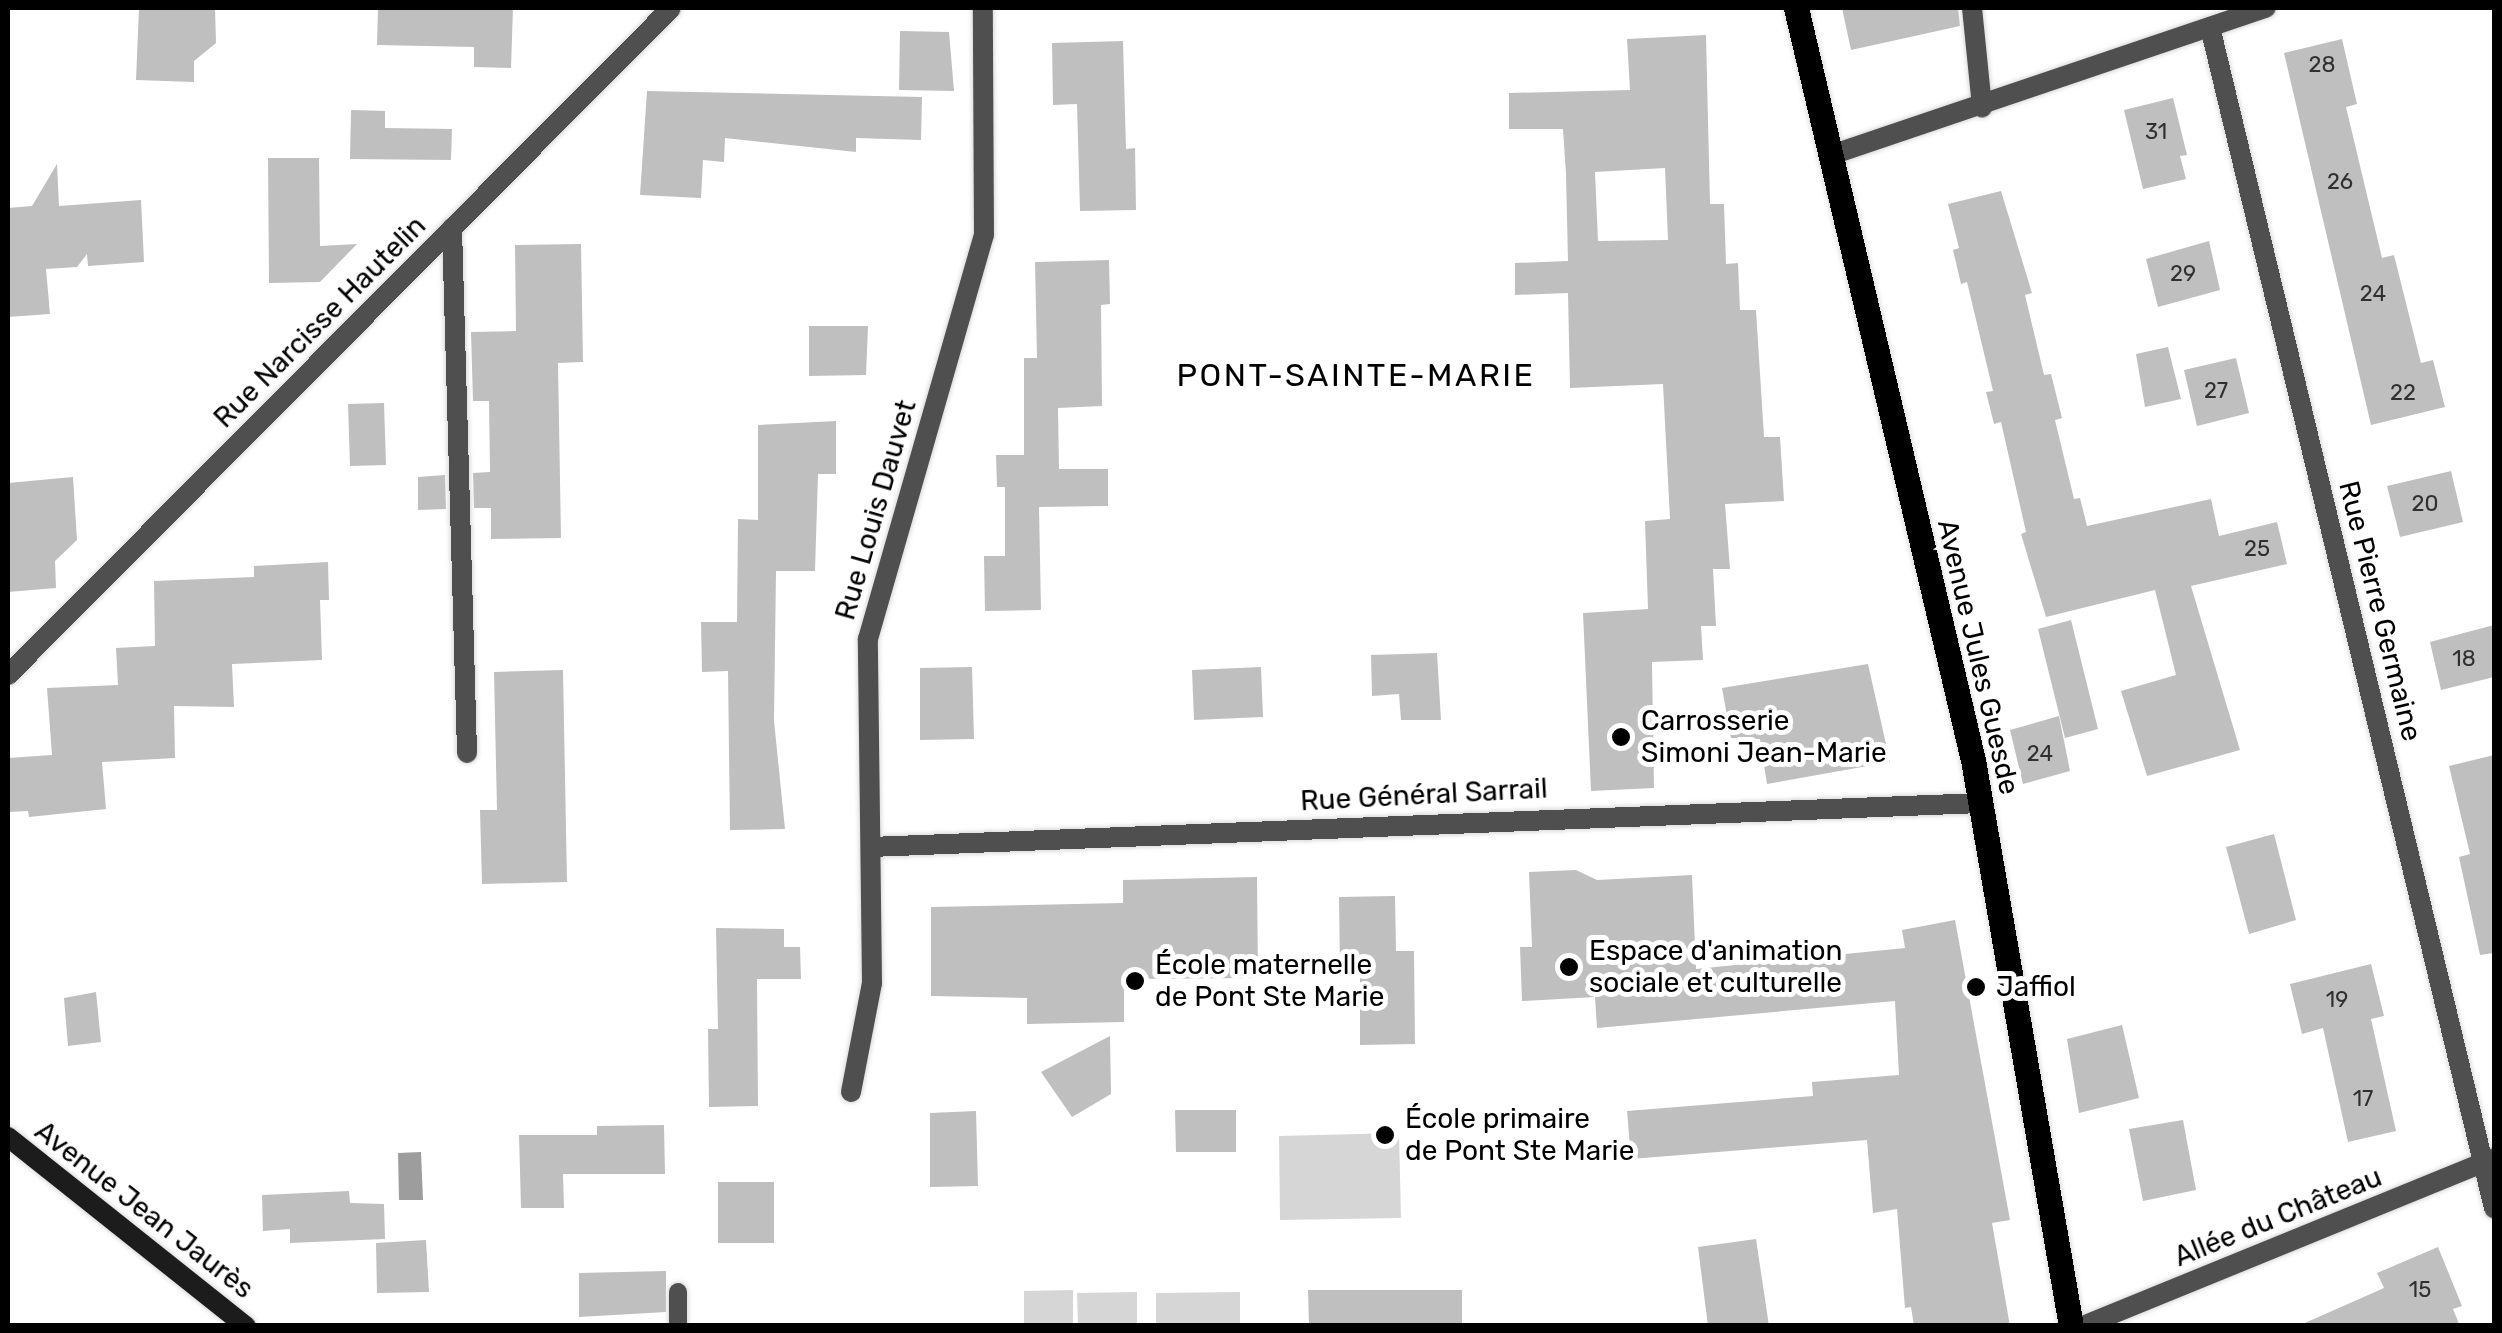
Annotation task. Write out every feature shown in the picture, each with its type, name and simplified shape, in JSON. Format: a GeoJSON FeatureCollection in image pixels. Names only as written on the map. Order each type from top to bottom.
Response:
{"type":"FeatureCollection","features":[{"type":"Feature","properties":{"kind":"main road","name":"Avenue Jules Guesde"},"geometry":{"type":"LineString","coordinates":[[1796,8],[1981,803],[2071,1326]]}},
{"type":"Feature","properties":{"kind":"main road","name":"Avenue Jean Jaurès"},"geometry":{"type":"LineString","coordinates":[[8,1137],[246,1326]]}},
{"type":"Feature","properties":{"kind":"street","name":"Rue Narcisse Hautelin"},"geometry":{"type":"LineString","coordinates":[[8,676],[671,8]]}},
{"type":"Feature","properties":{"kind":"street","name":"Rue Louis Dauvet"},"geometry":{"type":"LineString","coordinates":[[851,1092],[872,983],[868,639],[984,235],[983,8]]}},
{"type":"Feature","properties":{"kind":"street"},"geometry":{"type":"LineString","coordinates":[[1972,8],[1982,107]]}},
{"type":"Feature","properties":{"kind":"street"},"geometry":{"type":"LineString","coordinates":[[1831,155],[2266,8]]}},
{"type":"Feature","properties":{"kind":"street","name":"Rue Pierre Germaine"},"geometry":{"type":"LineString","coordinates":[[2210,27],[2489,1161],[2494,1208]]}},
{"type":"Feature","properties":{"kind":"street"},"geometry":{"type":"LineString","coordinates":[[452,228],[467,753]]}},
{"type":"Feature","properties":{"kind":"street","name":"Rue Général Sarrail"},"geometry":{"type":"LineString","coordinates":[[871,847],[1981,803]]}},
{"type":"Feature","properties":{"kind":"street","name":"Allée du Château"},"geometry":{"type":"LineString","coordinates":[[2083,1326],[2489,1161]]}},
{"type":"Feature","properties":{"kind":"lane"},"geometry":{"type":"LineString","coordinates":[[678,1292],[678,1326]]}},
{"type":"Feature","properties":{"kind":"shaded area"},"geometry":{"type":"Polygon","coordinates":[[[1399,1133],[1401,1218],[1280,1220],[1279,1136],[1399,1133]]]}},
{"type":"Feature","properties":{"kind":"shaded area"},"geometry":{"type":"Polygon","coordinates":[[[421,1152],[423,1200],[399,1200],[398,1153],[421,1152]]]}},
{"type":"Feature","properties":{"kind":"shaded area"},"geometry":{"type":"Polygon","coordinates":[[[1073,1290],[1073,1325],[1024,1325],[1024,1291],[1073,1290]]]}},
{"type":"Feature","properties":{"kind":"shaded area"},"geometry":{"type":"Polygon","coordinates":[[[1137,1292],[1137,1325],[1078,1325],[1077,1293],[1137,1292]]]}},
{"type":"Feature","properties":{"kind":"shaded area"},"geometry":{"type":"Polygon","coordinates":[[[1240,1292],[1240,1325],[1156,1325],[1156,1293],[1240,1292]]]}},
{"type":"Feature","properties":{"kind":"building"},"geometry":{"type":"Polygon","coordinates":[[[139,8],[215,8],[216,43],[194,61],[194,82],[136,80],[139,8]]]}},
{"type":"Feature","properties":{"kind":"building"},"geometry":{"type":"Polygon","coordinates":[[[378,8],[513,8],[511,68],[474,67],[474,47],[377,45],[378,8]]]}},
{"type":"Feature","properties":{"kind":"building"},"geometry":{"type":"Polygon","coordinates":[[[1842,8],[1958,8],[1960,26],[1851,50],[1842,8]]]}},
{"type":"Feature","properties":{"kind":"building"},"geometry":{"type":"Polygon","coordinates":[[[900,31],[949,32],[954,91],[899,90],[900,31]]]}},
{"type":"Feature","properties":{"kind":"building"},"geometry":{"type":"Polygon","coordinates":[[[1706,35],[1710,204],[1724,204],[1726,264],[1738,263],[1740,310],[1756,310],[1764,437],[1780,437],[1784,501],[1725,504],[1730,569],[1713,569],[1716,626],[1701,626],[1703,660],[1652,662],[1654,788],[1591,791],[1583,613],[1648,609],[1645,521],[1670,519],[1663,384],[1570,388],[1568,293],[1515,295],[1515,263],[1568,261],[1566,174],[1563,129],[1509,129],[1509,93],[1630,90],[1627,39],[1706,35]],[[1665,168],[1595,172],[1598,241],[1668,240],[1665,168]]]}},
{"type":"Feature","properties":{"kind":"building"},"geometry":{"type":"Polygon","coordinates":[[[2342,39],[2357,104],[2346,107],[2382,258],[2394,255],[2421,363],[2433,360],[2445,407],[2371,425],[2284,53],[2342,39]]]}},
{"type":"Feature","properties":{"kind":"building"},"geometry":{"type":"Polygon","coordinates":[[[1123,41],[1126,149],[1135,148],[1136,210],[1080,211],[1077,104],[1053,105],[1052,43],[1123,41]]]}},
{"type":"Feature","properties":{"kind":"building"},"geometry":{"type":"Polygon","coordinates":[[[647,91],[922,97],[921,140],[856,138],[856,152],[725,138],[724,162],[703,160],[701,198],[640,195],[647,91]]]}},
{"type":"Feature","properties":{"kind":"building"},"geometry":{"type":"Polygon","coordinates":[[[2173,98],[2187,155],[2180,156],[2186,179],[2143,189],[2124,110],[2173,98]]]}},
{"type":"Feature","properties":{"kind":"building"},"geometry":{"type":"Polygon","coordinates":[[[351,110],[385,111],[385,128],[452,129],[451,160],[350,159],[351,110]]]}},
{"type":"Feature","properties":{"kind":"building"},"geometry":{"type":"Polygon","coordinates":[[[268,158],[319,158],[320,246],[357,244],[320,282],[269,283],[268,158]]]}},
{"type":"Feature","properties":{"kind":"building"},"geometry":{"type":"Polygon","coordinates":[[[57,164],[59,206],[141,200],[144,262],[88,266],[87,254],[77,267],[46,269],[50,314],[8,317],[8,208],[32,206],[57,164]]]}},
{"type":"Feature","properties":{"kind":"building"},"geometry":{"type":"Polygon","coordinates":[[[2001,191],[2032,293],[2025,295],[2044,375],[2051,374],[2062,418],[2055,420],[2074,499],[2080,498],[2087,526],[2211,499],[2219,536],[2277,522],[2287,564],[2191,586],[2240,750],[2147,776],[2121,691],[2176,675],[2155,590],[2046,617],[2021,534],[2026,532],[2001,422],[1994,424],[1986,392],[1993,391],[1967,282],[1961,284],[1953,250],[1959,248],[1948,204],[2001,191]]]}},
{"type":"Feature","properties":{"kind":"building"},"geometry":{"type":"Polygon","coordinates":[[[2209,241],[2220,290],[2158,307],[2146,259],[2209,241]]]}},
{"type":"Feature","properties":{"kind":"building"},"geometry":{"type":"Polygon","coordinates":[[[581,244],[583,362],[558,363],[561,538],[491,539],[491,508],[474,508],[473,473],[490,472],[489,401],[473,401],[471,332],[516,331],[515,245],[581,244]]]}},
{"type":"Feature","properties":{"kind":"building"},"geometry":{"type":"Polygon","coordinates":[[[1109,260],[1110,304],[1101,305],[1102,406],[1058,408],[1059,469],[1108,469],[1108,506],[1039,507],[1041,610],[985,611],[984,556],[1005,556],[1005,487],[997,487],[996,455],[1024,455],[1024,358],[1037,358],[1035,262],[1109,260]]]}},
{"type":"Feature","properties":{"kind":"building"},"geometry":{"type":"Polygon","coordinates":[[[809,326],[868,326],[866,375],[809,376],[809,326]]]}},
{"type":"Feature","properties":{"kind":"building"},"geometry":{"type":"Polygon","coordinates":[[[2168,347],[2181,399],[2145,407],[2136,354],[2168,347]]]}},
{"type":"Feature","properties":{"kind":"building"},"geometry":{"type":"Polygon","coordinates":[[[2236,358],[2249,413],[2197,426],[2184,370],[2236,358]]]}},
{"type":"Feature","properties":{"kind":"building"},"geometry":{"type":"Polygon","coordinates":[[[384,403],[386,465],[350,466],[348,404],[384,403]]]}},
{"type":"Feature","properties":{"kind":"building"},"geometry":{"type":"Polygon","coordinates":[[[836,421],[836,474],[818,474],[815,571],[776,571],[774,721],[785,829],[730,830],[728,671],[702,672],[701,622],[737,622],[738,519],[758,520],[758,425],[836,421]]]}},
{"type":"Feature","properties":{"kind":"building"},"geometry":{"type":"Polygon","coordinates":[[[2451,471],[2463,522],[2400,537],[2387,486],[2451,471]]]}},
{"type":"Feature","properties":{"kind":"building"},"geometry":{"type":"Polygon","coordinates":[[[445,475],[446,509],[418,510],[418,477],[445,475]]]}},
{"type":"Feature","properties":{"kind":"building"},"geometry":{"type":"Polygon","coordinates":[[[73,477],[77,540],[55,561],[56,588],[8,592],[8,483],[73,477]]]}},
{"type":"Feature","properties":{"kind":"building"},"geometry":{"type":"Polygon","coordinates":[[[328,562],[329,600],[320,600],[322,660],[232,664],[234,707],[174,706],[175,758],[102,762],[106,809],[29,817],[28,811],[8,812],[8,758],[52,755],[47,688],[118,685],[116,648],[155,646],[154,581],[254,577],[254,566],[328,562]]]}},
{"type":"Feature","properties":{"kind":"building"},"geometry":{"type":"Polygon","coordinates":[[[2071,620],[2098,729],[2065,738],[2038,629],[2071,620]]]}},
{"type":"Feature","properties":{"kind":"building"},"geometry":{"type":"Polygon","coordinates":[[[2494,625],[2494,677],[2441,690],[2430,642],[2494,625]]]}},
{"type":"Feature","properties":{"kind":"building"},"geometry":{"type":"Polygon","coordinates":[[[1437,653],[1441,720],[1401,720],[1399,694],[1372,696],[1371,655],[1437,653]]]}},
{"type":"Feature","properties":{"kind":"building"},"geometry":{"type":"Polygon","coordinates":[[[1868,664],[1890,762],[1767,784],[1760,739],[1731,738],[1722,688],[1868,664]]]}},
{"type":"Feature","properties":{"kind":"building"},"geometry":{"type":"Polygon","coordinates":[[[972,667],[974,739],[920,740],[920,668],[972,667]]]}},
{"type":"Feature","properties":{"kind":"building"},"geometry":{"type":"Polygon","coordinates":[[[1261,667],[1263,717],[1194,720],[1192,670],[1261,667]]]}},
{"type":"Feature","properties":{"kind":"building"},"geometry":{"type":"Polygon","coordinates":[[[563,670],[567,882],[482,884],[480,810],[497,810],[494,672],[563,670]]]}},
{"type":"Feature","properties":{"kind":"building"},"geometry":{"type":"Polygon","coordinates":[[[2059,716],[2070,771],[2023,784],[2010,730],[2059,716]]]}},
{"type":"Feature","properties":{"kind":"building"},"geometry":{"type":"Polygon","coordinates":[[[2494,755],[2494,953],[2480,955],[2459,857],[2470,854],[2449,766],[2494,755]]]}},
{"type":"Feature","properties":{"kind":"building"},"geometry":{"type":"Polygon","coordinates":[[[2274,834],[2296,920],[2249,934],[2226,847],[2274,834]]]}},
{"type":"Feature","properties":{"kind":"building"},"geometry":{"type":"Polygon","coordinates":[[[1576,870],[1597,880],[1692,875],[1696,969],[1905,948],[1902,930],[1955,920],[2010,1220],[1992,1223],[2010,1326],[1914,1326],[1911,1307],[1905,1308],[1897,1209],[1873,1213],[1867,1140],[1631,1159],[1627,1111],[1813,1096],[1812,1082],[1899,1075],[1895,1001],[1597,1028],[1595,997],[1522,1001],[1520,947],[1532,947],[1529,872],[1576,870]]]}},
{"type":"Feature","properties":{"kind":"building"},"geometry":{"type":"Polygon","coordinates":[[[1257,877],[1258,978],[1124,979],[1124,1022],[1027,1024],[1027,998],[931,996],[931,907],[1123,903],[1123,880],[1257,877]]]}},
{"type":"Feature","properties":{"kind":"building"},"geometry":{"type":"Polygon","coordinates":[[[1395,896],[1396,951],[1414,951],[1415,1044],[1360,1045],[1360,970],[1340,970],[1339,897],[1395,896]]]}},
{"type":"Feature","properties":{"kind":"building"},"geometry":{"type":"Polygon","coordinates":[[[716,928],[784,929],[784,947],[800,947],[801,979],[757,979],[758,1106],[709,1107],[708,1029],[718,1029],[716,928]]]}},
{"type":"Feature","properties":{"kind":"building"},"geometry":{"type":"Polygon","coordinates":[[[2371,964],[2384,1016],[2371,1019],[2396,1131],[2348,1142],[2323,1028],[2302,1034],[2290,984],[2371,964]]]}},
{"type":"Feature","properties":{"kind":"building"},"geometry":{"type":"Polygon","coordinates":[[[96,992],[101,1042],[68,1046],[64,998],[96,992]]]}},
{"type":"Feature","properties":{"kind":"building"},"geometry":{"type":"Polygon","coordinates":[[[2122,1025],[2139,1098],[2079,1113],[2067,1039],[2122,1025]]]}},
{"type":"Feature","properties":{"kind":"building"},"geometry":{"type":"Polygon","coordinates":[[[1110,1036],[1111,1094],[1072,1117],[1041,1072],[1110,1036]]]}},
{"type":"Feature","properties":{"kind":"building"},"geometry":{"type":"Polygon","coordinates":[[[1175,1110],[1236,1110],[1236,1152],[1176,1152],[1175,1110]]]}},
{"type":"Feature","properties":{"kind":"building"},"geometry":{"type":"Polygon","coordinates":[[[976,1111],[978,1186],[930,1187],[930,1113],[976,1111]]]}},
{"type":"Feature","properties":{"kind":"building"},"geometry":{"type":"Polygon","coordinates":[[[2183,1120],[2196,1190],[2143,1201],[2129,1129],[2183,1120]]]}},
{"type":"Feature","properties":{"kind":"building"},"geometry":{"type":"Polygon","coordinates":[[[664,1125],[665,1174],[563,1174],[564,1208],[521,1208],[519,1135],[597,1135],[597,1126],[664,1125]]]}},
{"type":"Feature","properties":{"kind":"building"},"geometry":{"type":"Polygon","coordinates":[[[718,1182],[774,1182],[774,1243],[718,1243],[718,1182]]]}},
{"type":"Feature","properties":{"kind":"building"},"geometry":{"type":"Polygon","coordinates":[[[349,1191],[350,1203],[384,1204],[385,1239],[290,1243],[290,1229],[263,1231],[262,1195],[349,1191]]]}},
{"type":"Feature","properties":{"kind":"building"},"geometry":{"type":"Polygon","coordinates":[[[1756,1239],[1769,1326],[1708,1326],[1698,1247],[1756,1239]]]}},
{"type":"Feature","properties":{"kind":"building"},"geometry":{"type":"Polygon","coordinates":[[[426,1240],[429,1292],[377,1293],[376,1243],[426,1240]]]}},
{"type":"Feature","properties":{"kind":"building"},"geometry":{"type":"Polygon","coordinates":[[[2438,1247],[2462,1306],[2453,1309],[2460,1326],[2298,1326],[2384,1288],[2377,1273],[2438,1247]]]}},
{"type":"Feature","properties":{"kind":"building"},"geometry":{"type":"Polygon","coordinates":[[[666,1271],[666,1312],[579,1317],[579,1273],[666,1271]]]}},
{"type":"Feature","properties":{"kind":"building"},"geometry":{"type":"Polygon","coordinates":[[[1308,1290],[1462,1290],[1462,1326],[1309,1326],[1308,1290]]]}},
{"type":"Feature","properties":{"kind":"place","name":"Carrosserie Simoni Jean-Marie"},"geometry":{"type":"Point","coordinates":[1621,737]}},
{"type":"Feature","properties":{"kind":"place","name":"Espace d'animation sociale et culturelle"},"geometry":{"type":"Point","coordinates":[1569,967]}},
{"type":"Feature","properties":{"kind":"place","name":"École maternelle de Pont Ste Marie"},"geometry":{"type":"Point","coordinates":[1135,981]}},
{"type":"Feature","properties":{"kind":"place","name":"Jaffiol"},"geometry":{"type":"Point","coordinates":[1976,987]}},
{"type":"Feature","properties":{"kind":"place","name":"École primaire de Pont Ste Marie"},"geometry":{"type":"Point","coordinates":[1385,1135]}},
{"type":"Feature","properties":{"kind":"district","name":"PONT-SAINTE-MARIE"},"geometry":{"type":"Point","coordinates":[1356,375]}}]}
